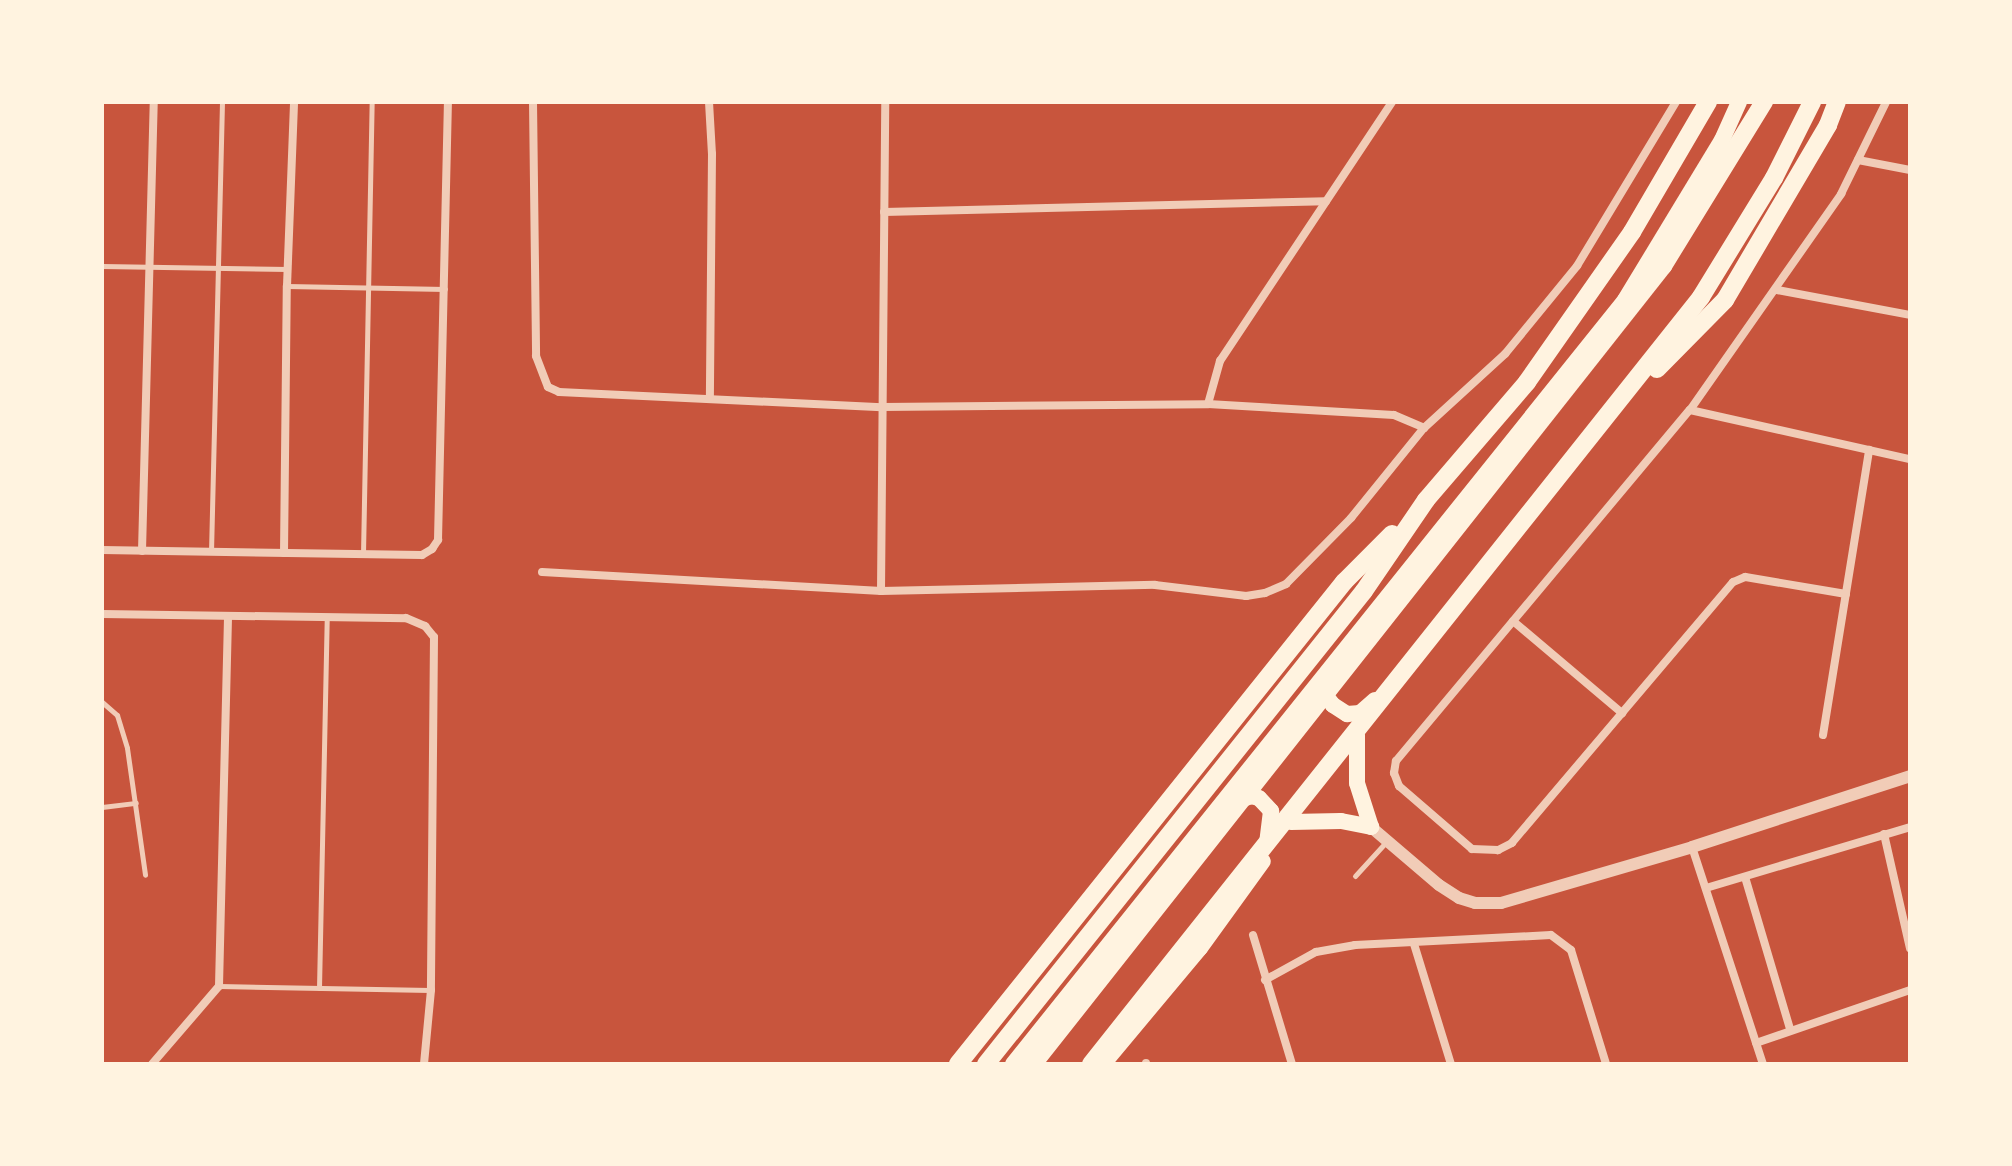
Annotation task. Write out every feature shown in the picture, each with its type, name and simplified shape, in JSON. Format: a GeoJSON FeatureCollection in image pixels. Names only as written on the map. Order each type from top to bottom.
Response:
{"type":"FeatureCollection","features":[{"type":"Feature","properties":{"kind":"highway"},"geometry":{"type":"LineString","coordinates":[[958,1064],[1344,582],[1426,500],[1527,382],[1632,232],[1708,102]]}},
{"type":"Feature","properties":{"kind":"highway"},"geometry":{"type":"LineString","coordinates":[[1013,1064],[1625,300],[1722,140],[1739,102]]}},
{"type":"Feature","properties":{"kind":"highway"},"geometry":{"type":"LineString","coordinates":[[1033,1064],[1663,266],[1764,102]]}},
{"type":"Feature","properties":{"kind":"highway"},"geometry":{"type":"LineString","coordinates":[[1091,1064],[1701,297],[1774,178],[1811,102]]}},
{"type":"Feature","properties":{"kind":"highway"},"geometry":{"type":"LineString","coordinates":[[1103,1064],[1200,948],[1357,735],[1696,305],[1749,219],[1811,102]]}},
{"type":"Feature","properties":{"kind":"highway"},"geometry":{"type":"LineString","coordinates":[[1590,437],[1725,300],[1828,125],[1837,102]]}},
{"type":"Feature","properties":{"kind":"highway"},"geometry":{"type":"LineString","coordinates":[[986,1064],[1364,591],[1426,500]]}},
{"type":"Feature","properties":{"kind":"highway"},"geometry":{"type":"LineString","coordinates":[[1324,676],[1322,691],[1333,705],[1347,714],[1360,713],[1412,667]]}},
{"type":"Feature","properties":{"kind":"highway"},"geometry":{"type":"LineString","coordinates":[[1291,822],[1341,821],[1371,827],[1357,783],[1357,735]]}},
{"type":"Feature","properties":{"kind":"highway"},"geometry":{"type":"LineString","coordinates":[[1218,808],[1251,796],[1259,798],[1271,811],[1264,859]]}},
{"type":"Feature","properties":{"kind":"street"},"geometry":{"type":"LineString","coordinates":[[142,551],[154,102]]}},
{"type":"Feature","properties":{"kind":"street"},"geometry":{"type":"LineString","coordinates":[[284,553],[287,286],[294,102]]}},
{"type":"Feature","properties":{"kind":"street"},"geometry":{"type":"LineString","coordinates":[[102,550],[422,555],[432,549],[438,540],[448,102]]}},
{"type":"Feature","properties":{"kind":"street"},"geometry":{"type":"LineString","coordinates":[[533,102],[534,339],[540,373],[548,387],[559,392],[882,407],[1208,404],[1394,415],[1424,428]]}},
{"type":"Feature","properties":{"kind":"street"},"geometry":{"type":"LineString","coordinates":[[709,102],[712,154],[710,399]]}},
{"type":"Feature","properties":{"kind":"street"},"geometry":{"type":"LineString","coordinates":[[881,591],[885,102]]}},
{"type":"Feature","properties":{"kind":"street"},"geometry":{"type":"LineString","coordinates":[[1208,404],[1220,361],[1392,102]]}},
{"type":"Feature","properties":{"kind":"street"},"geometry":{"type":"LineString","coordinates":[[542,572],[881,591],[1155,585],[1246,596],[1265,593],[1286,584],[1351,518],[1424,428],[1505,354],[1577,266],[1676,102]]}},
{"type":"Feature","properties":{"kind":"street"},"geometry":{"type":"LineString","coordinates":[[1846,594],[1739,578],[1512,843],[1498,850],[1472,849],[1399,786],[1394,773],[1396,761],[1690,410],[1777,290],[1841,194],[1886,102]]}},
{"type":"Feature","properties":{"kind":"street"},"geometry":{"type":"LineString","coordinates":[[1858,160],[1910,170]]}},
{"type":"Feature","properties":{"kind":"street"},"geometry":{"type":"LineString","coordinates":[[884,212],[1326,201]]}},
{"type":"Feature","properties":{"kind":"street"},"geometry":{"type":"LineString","coordinates":[[1777,290],[1910,315]]}},
{"type":"Feature","properties":{"kind":"street"},"geometry":{"type":"LineString","coordinates":[[1690,410],[1910,459]]}},
{"type":"Feature","properties":{"kind":"street"},"geometry":{"type":"LineString","coordinates":[[1823,735],[1869,450]]}},
{"type":"Feature","properties":{"kind":"street"},"geometry":{"type":"LineString","coordinates":[[102,614],[406,618],[425,626],[434,637],[431,990],[424,1064]]}},
{"type":"Feature","properties":{"kind":"street"},"geometry":{"type":"LineString","coordinates":[[152,1064],[219,986],[228,618]]}},
{"type":"Feature","properties":{"kind":"street"},"geometry":{"type":"LineString","coordinates":[[1513,621],[1622,713]]}},
{"type":"Feature","properties":{"kind":"street"},"geometry":{"type":"LineString","coordinates":[[1371,827],[1439,885],[1459,898],[1486,903],[1536,894],[1910,776]]}},
{"type":"Feature","properties":{"kind":"street"},"geometry":{"type":"LineString","coordinates":[[1706,888],[1910,827]]}},
{"type":"Feature","properties":{"kind":"street"},"geometry":{"type":"LineString","coordinates":[[1884,834],[1910,948]]}},
{"type":"Feature","properties":{"kind":"street"},"geometry":{"type":"LineString","coordinates":[[1692,847],[1763,1064]]}},
{"type":"Feature","properties":{"kind":"street"},"geometry":{"type":"LineString","coordinates":[[1745,877],[1790,1029]]}},
{"type":"Feature","properties":{"kind":"street"},"geometry":{"type":"LineString","coordinates":[[1265,980],[1316,952],[1355,945],[1414,944],[1544,934],[1562,940],[1571,950],[1606,1064]]}},
{"type":"Feature","properties":{"kind":"street"},"geometry":{"type":"LineString","coordinates":[[1253,935],[1292,1064]]}},
{"type":"Feature","properties":{"kind":"street"},"geometry":{"type":"LineString","coordinates":[[1414,944],[1451,1064]]}},
{"type":"Feature","properties":{"kind":"street"},"geometry":{"type":"LineString","coordinates":[[1756,1043],[1910,990]]}},
{"type":"Feature","properties":{"kind":"lane"},"geometry":{"type":"LineString","coordinates":[[211,552],[222,102]]}},
{"type":"Feature","properties":{"kind":"lane"},"geometry":{"type":"LineString","coordinates":[[363,554],[372,102]]}},
{"type":"Feature","properties":{"kind":"lane"},"geometry":{"type":"LineString","coordinates":[[102,266],[288,269]]}},
{"type":"Feature","properties":{"kind":"lane"},"geometry":{"type":"LineString","coordinates":[[287,286],[446,289]]}},
{"type":"Feature","properties":{"kind":"lane"},"geometry":{"type":"LineString","coordinates":[[319,988],[327,617]]}},
{"type":"Feature","properties":{"kind":"lane"},"geometry":{"type":"LineString","coordinates":[[102,702],[117,715],[136,803],[145,875]]}},
{"type":"Feature","properties":{"kind":"lane"},"geometry":{"type":"LineString","coordinates":[[102,807],[136,803]]}},
{"type":"Feature","properties":{"kind":"lane"},"geometry":{"type":"LineString","coordinates":[[1355,876],[1388,841]]}},
{"type":"Feature","properties":{"kind":"lane"},"geometry":{"type":"LineString","coordinates":[[219,986],[431,990]]}}]}
